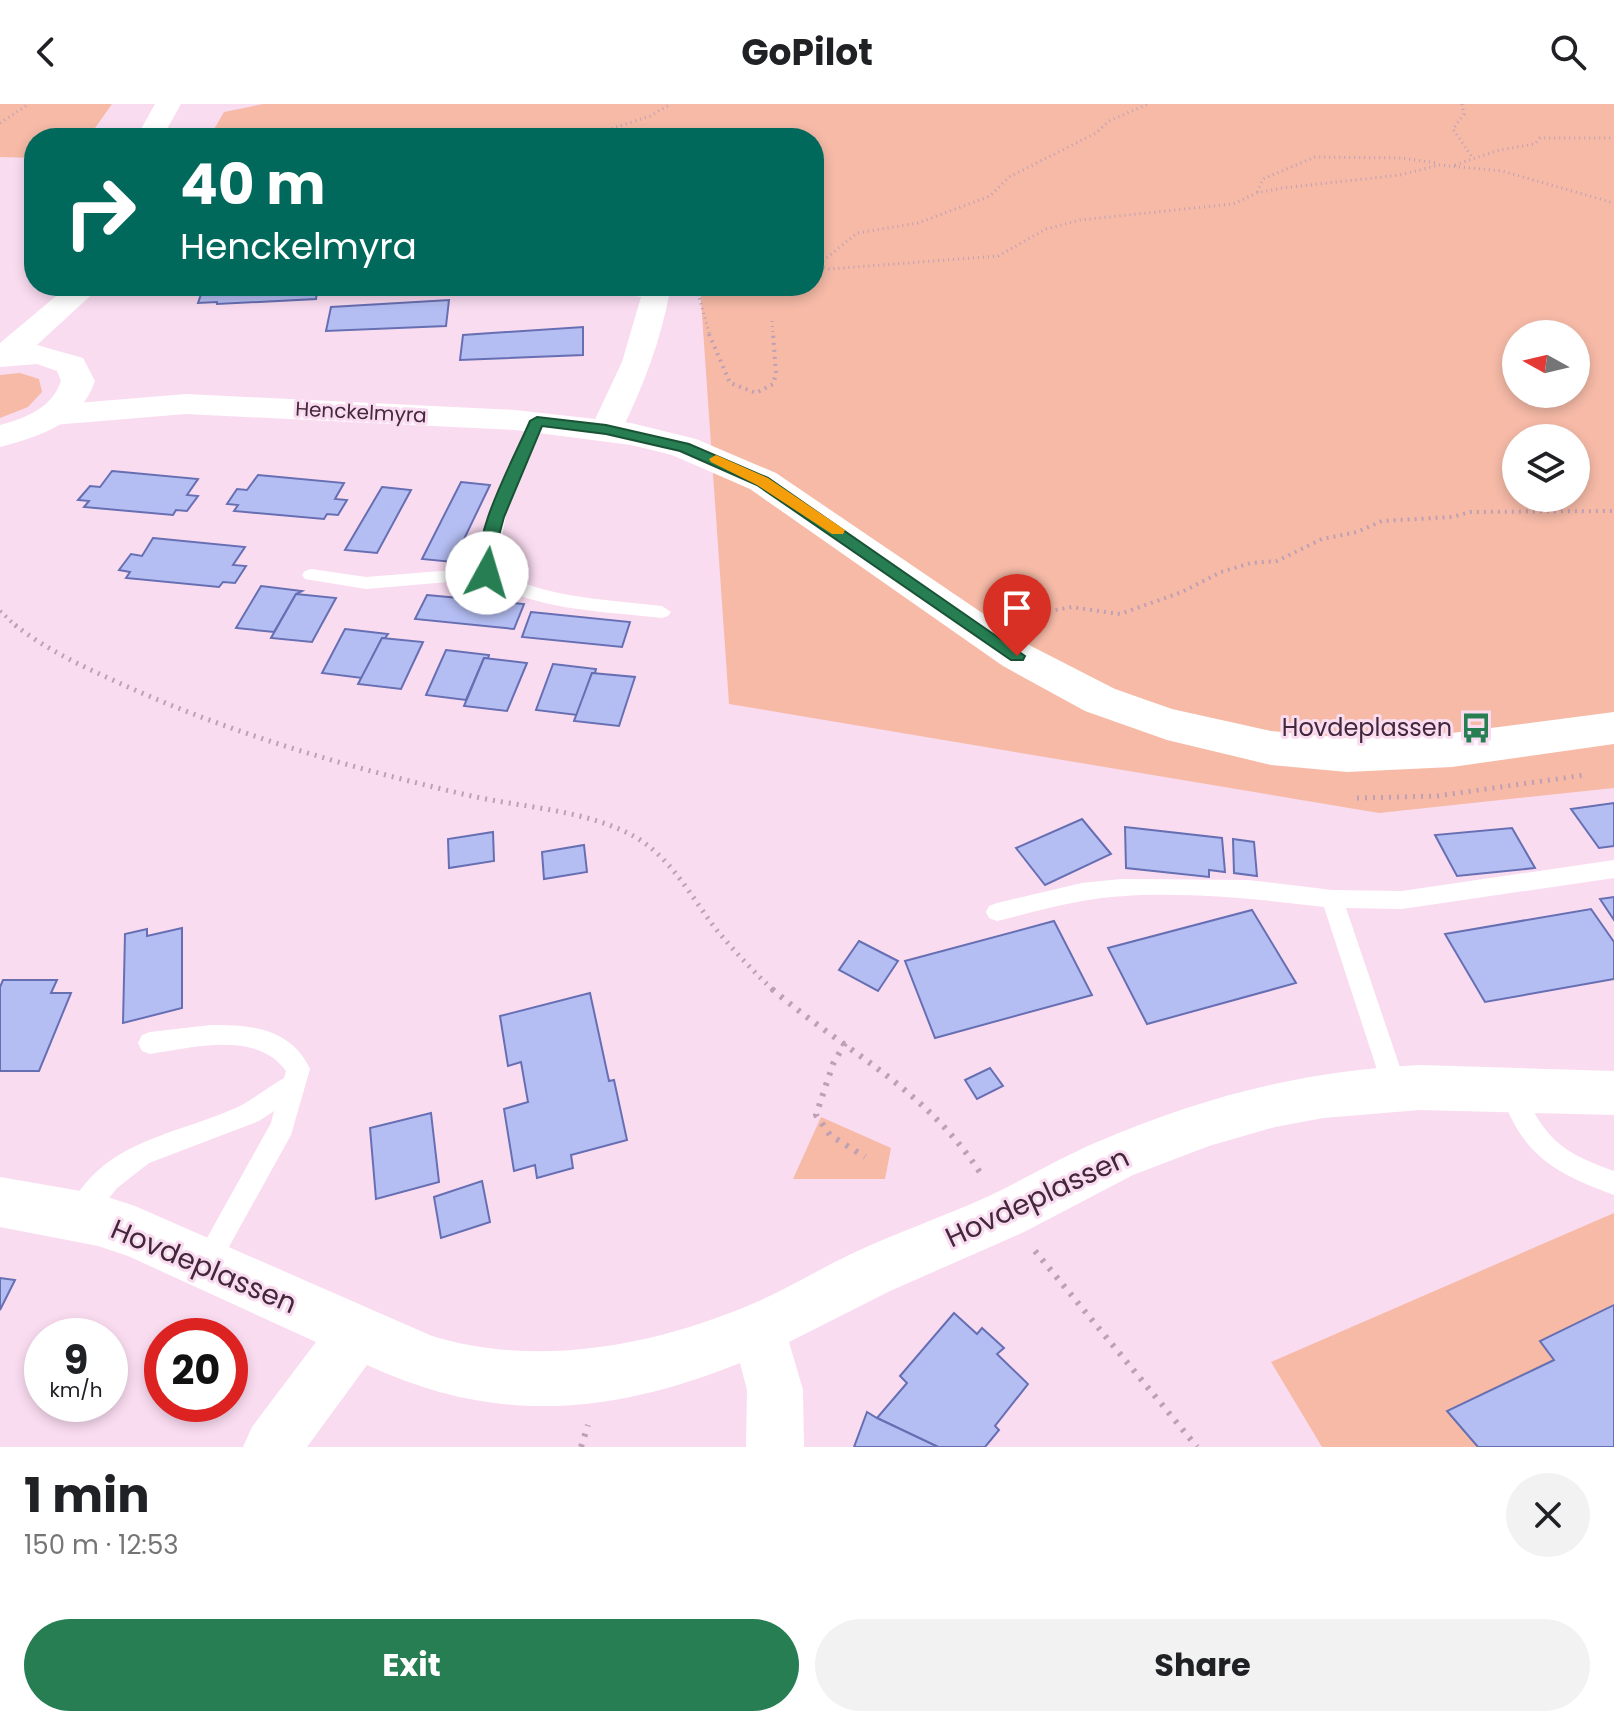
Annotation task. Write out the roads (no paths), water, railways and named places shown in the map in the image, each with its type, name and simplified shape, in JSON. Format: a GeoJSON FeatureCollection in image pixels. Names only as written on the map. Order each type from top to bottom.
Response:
{"type":"FeatureCollection","features":[{"type":"Feature","properties":{"kind":"street"},"geometry":{"type":"LineString","coordinates":[[155,128],[168,104]]}},
{"type":"Feature","properties":{"kind":"street"},"geometry":{"type":"LineString","coordinates":[[2,356],[75,296]]}},
{"type":"Feature","properties":{"kind":"street"},"geometry":{"type":"LineString","coordinates":[[1,436],[30,427],[53,415],[72,398],[70,371],[85,296]]}},
{"type":"Feature","properties":{"kind":"street"},"geometry":{"type":"LineString","coordinates":[[606,430],[641,356],[649,333],[655,296]]}},
{"type":"Feature","properties":{"kind":"street","name":"Henckelmyra"},"geometry":{"type":"LineString","coordinates":[[2,356],[37,354],[70,371],[186,404]]}},
{"type":"Feature","properties":{"kind":"street","name":"Henckelmyra"},"geometry":{"type":"LineString","coordinates":[[53,415],[186,404],[537,421],[606,430],[684,447],[763,481],[991,639],[1070,686],[1133,713],[1206,735],[1271,748],[1347,755],[1420,752],[1614,728]]}},
{"type":"Feature","properties":{"kind":"street","name":"Hovdeplassen"},"geometry":{"type":"LineString","coordinates":[[0,1202],[78,1216],[135,1232],[442,1367],[484,1376],[592,1376],[704,1349],[758,1329],[870,1273],[1007,1213],[1081,1174],[1230,1116],[1321,1097],[1395,1088],[1510,1087],[1614,1093]]}},
{"type":"Feature","properties":{"kind":"street"},"geometry":{"type":"LineString","coordinates":[[758,1329],[775,1390],[775,1447]]}},
{"type":"Feature","properties":{"kind":"street"},"geometry":{"type":"LineString","coordinates":[[272,1447],[358,1332]]}},
{"type":"Feature","properties":{"kind":"lane"},"geometry":{"type":"LineString","coordinates":[[487,573],[487,550],[496,517],[537,421]]}},
{"type":"Feature","properties":{"kind":"lane"},"geometry":{"type":"LineString","coordinates":[[311,575],[366,583],[487,573],[507,585],[555,599],[662,612]]}},
{"type":"Feature","properties":{"kind":"lane"},"geometry":{"type":"LineString","coordinates":[[997,912],[1082,892],[1121,888],[1248,889],[1332,899],[1402,900],[1614,869]]}},
{"type":"Feature","properties":{"kind":"lane"},"geometry":{"type":"LineString","coordinates":[[1332,899],[1395,1088]]}},
{"type":"Feature","properties":{"kind":"lane"},"geometry":{"type":"LineString","coordinates":[[150,1043],[218,1036],[274,1042],[291,1054],[298,1069],[282,1127],[206,1263]]}},
{"type":"Feature","properties":{"kind":"lane"},"geometry":{"type":"LineString","coordinates":[[78,1216],[108,1179],[141,1154],[250,1113],[296,1083]]}},
{"type":"Feature","properties":{"kind":"lane"},"geometry":{"type":"LineString","coordinates":[[1510,1087],[1519,1115],[1535,1140],[1549,1154],[1574,1169],[1614,1183]]}},
{"type":"Feature","properties":{"kind":"place","name":"Hovdeplassen"},"geometry":{"type":"Point","coordinates":[1476,728]}}]}
